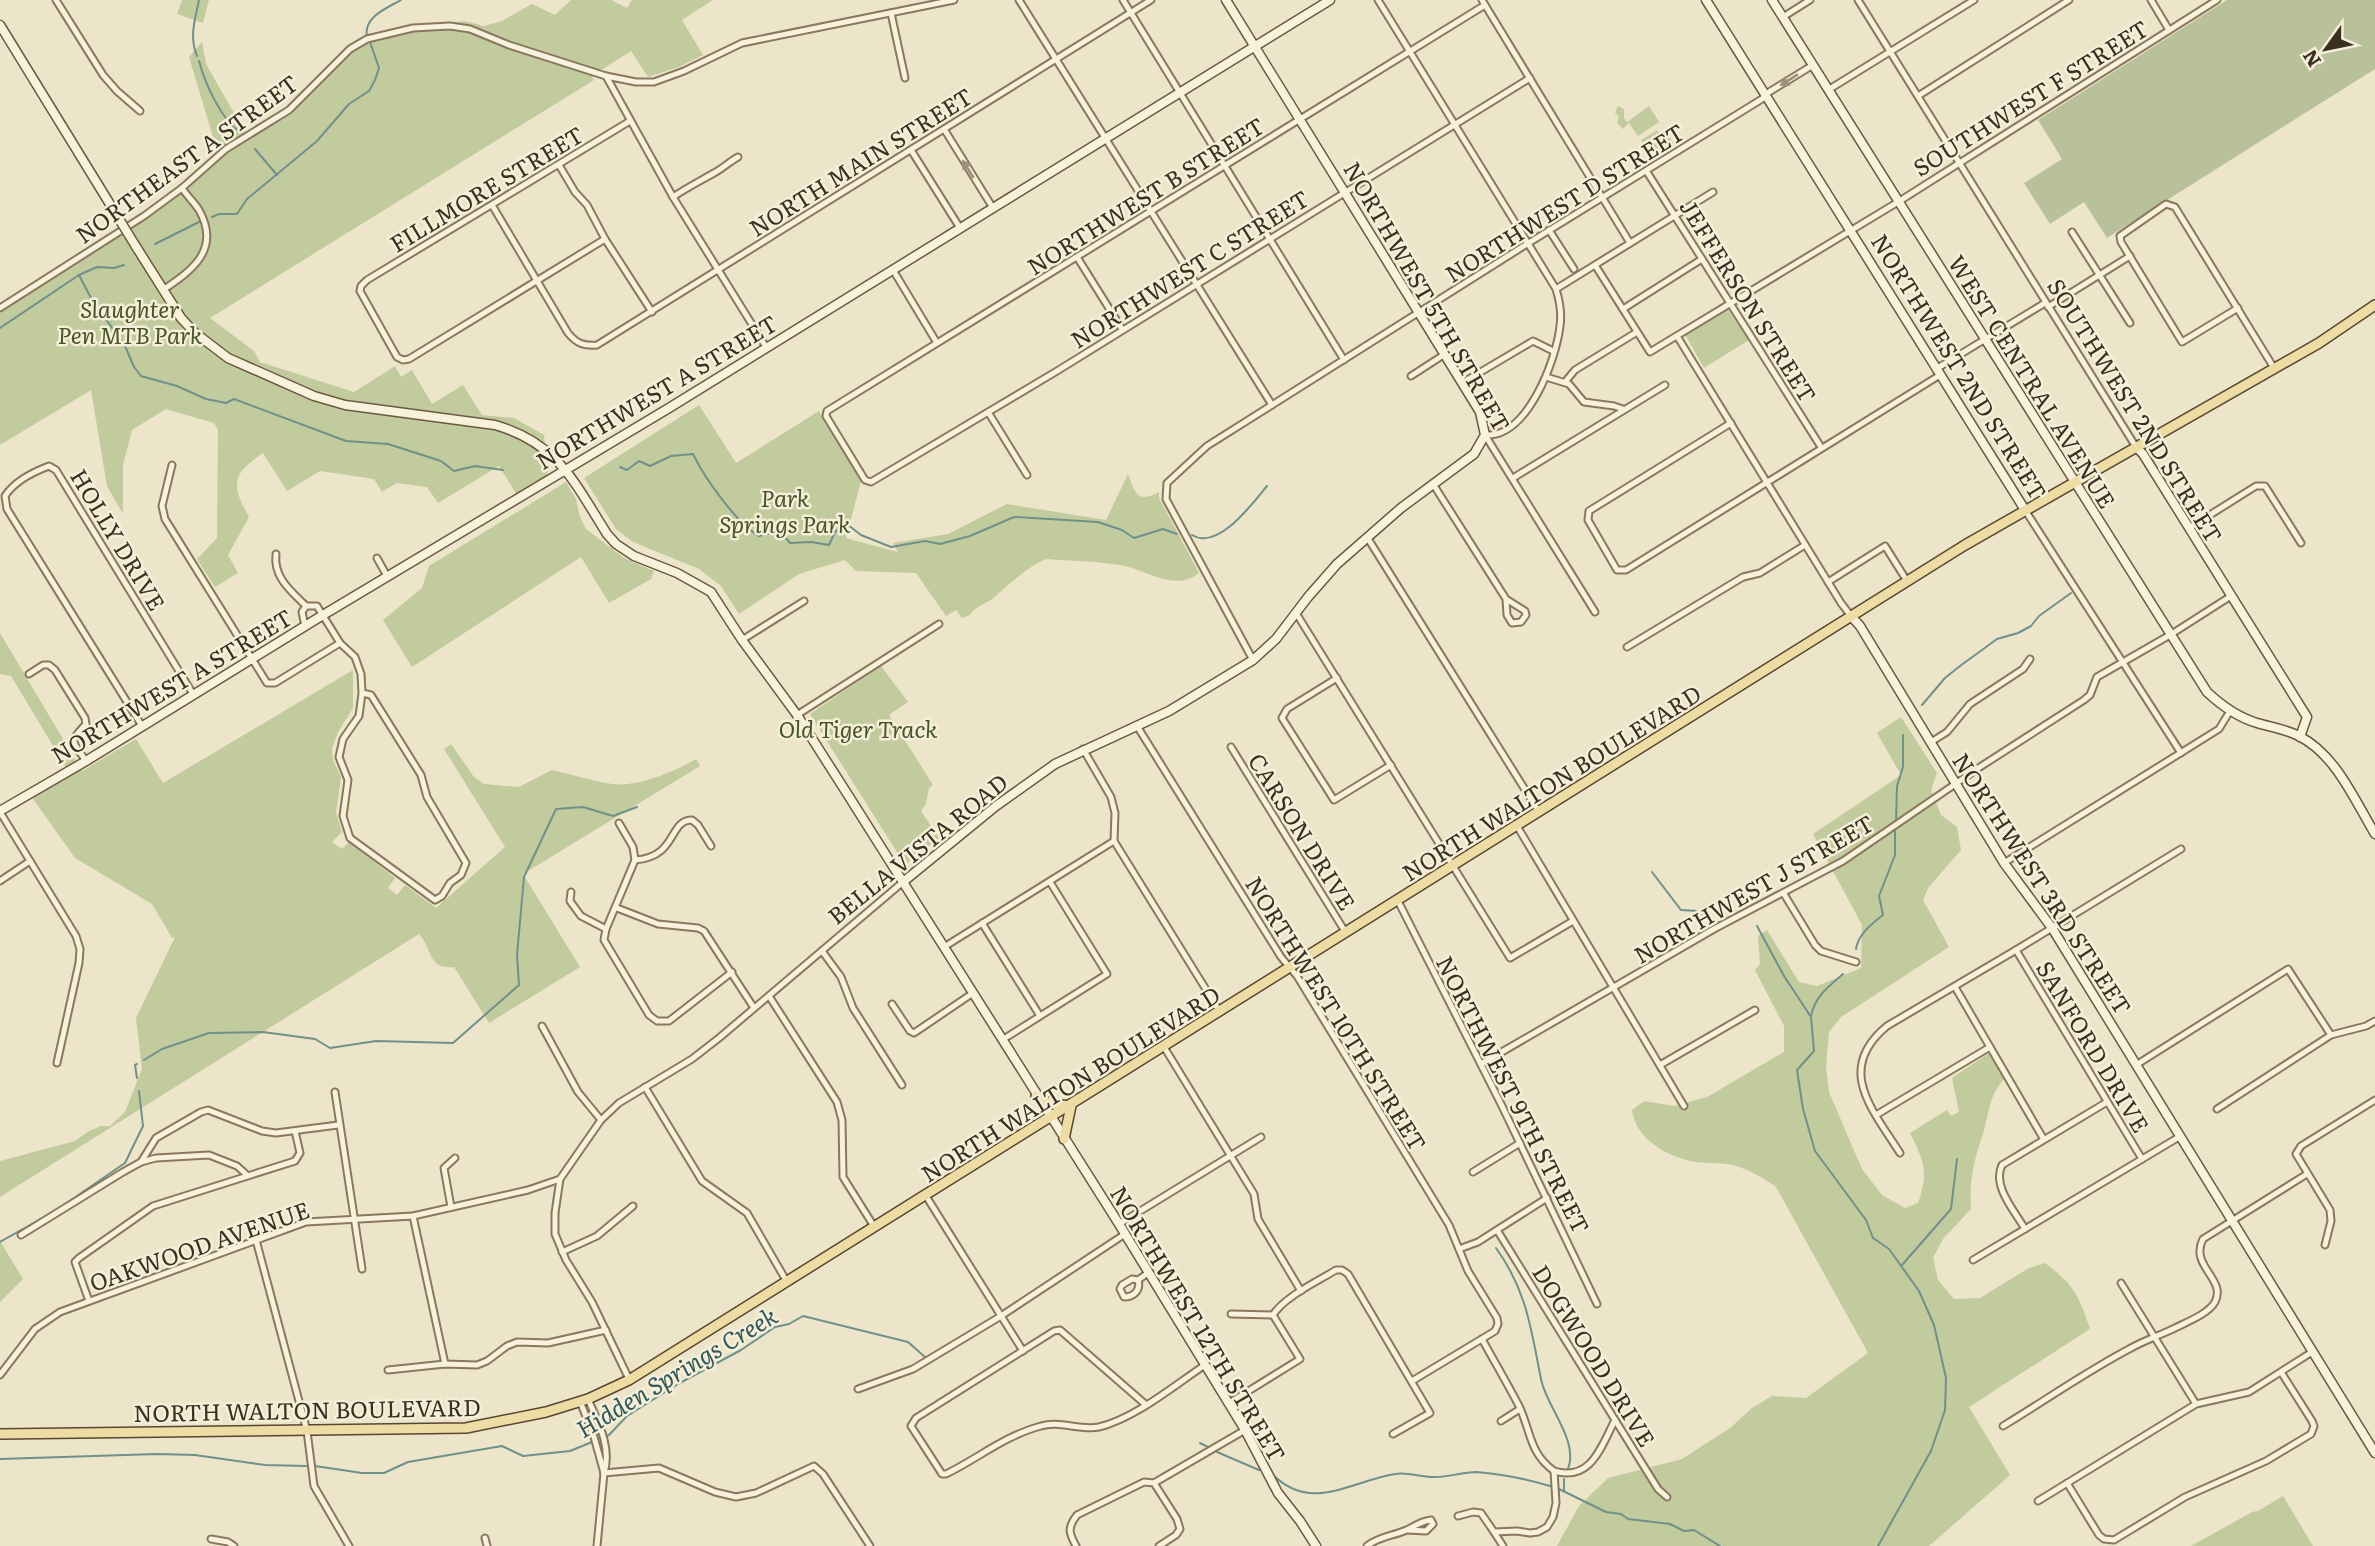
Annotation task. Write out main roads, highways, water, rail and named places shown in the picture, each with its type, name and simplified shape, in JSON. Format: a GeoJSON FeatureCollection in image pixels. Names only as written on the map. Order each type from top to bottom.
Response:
{"type":"FeatureCollection","features":[{"type":"Feature","properties":{"kind":"main road","name":"NORTH WALTON BOULEVARD"},"geometry":{"type":"LineString","coordinates":[[0,1434],[466,1428],[523,1419],[584,1400],[629,1380],[1908,581],[2073,482],[2319,343],[2375,305]]}},
{"type":"Feature","properties":{"kind":"main road"},"geometry":{"type":"LineString","coordinates":[[1036,1096],[1047,1102],[1070,1106],[1064,1139]]}},
{"type":"Feature","properties":{"kind":"waterway"},"geometry":{"type":"LineString","coordinates":[[197,56],[193,35],[199,0]]}},
{"type":"Feature","properties":{"kind":"waterway"},"geometry":{"type":"LineString","coordinates":[[367,37],[372,19],[401,0]]}},
{"type":"Feature","properties":{"kind":"waterway"},"geometry":{"type":"LineString","coordinates":[[212,217],[219,214],[237,214],[247,199],[317,141],[349,104],[369,91],[379,68],[370,42]]}},
{"type":"Feature","properties":{"kind":"waterway"},"geometry":{"type":"LineString","coordinates":[[199,61],[205,80],[221,110],[241,133]]}},
{"type":"Feature","properties":{"kind":"waterway"},"geometry":{"type":"LineString","coordinates":[[255,149],[277,175]]}},
{"type":"Feature","properties":{"kind":"waterway"},"geometry":{"type":"LineString","coordinates":[[155,244],[199,222]]}},
{"type":"Feature","properties":{"kind":"waterway"},"geometry":{"type":"LineString","coordinates":[[0,328],[79,275],[97,267],[114,268],[124,265]]}},
{"type":"Feature","properties":{"kind":"waterway"},"geometry":{"type":"LineString","coordinates":[[79,275],[141,376],[177,386],[206,399],[226,403],[234,399],[346,441],[388,444],[441,461],[454,471],[475,466],[503,470]]}},
{"type":"Feature","properties":{"kind":"waterway"},"geometry":{"type":"LineString","coordinates":[[620,467],[627,470],[639,461],[650,466],[671,456],[693,454],[722,499],[750,530],[759,536],[780,534],[790,543],[829,545],[835,532],[848,525],[861,535],[891,547],[925,541],[940,544],[970,536],[1014,517],[1098,522],[1122,530],[1134,538],[1163,529],[1177,534]]}},
{"type":"Feature","properties":{"kind":"waterway"},"geometry":{"type":"LineString","coordinates":[[1192,535],[1213,537],[1223,531],[1244,514],[1267,486]]}},
{"type":"Feature","properties":{"kind":"waterway"},"geometry":{"type":"LineString","coordinates":[[1922,705],[1945,678],[1960,666],[1997,639],[2031,626],[2039,616],[2071,593]]}},
{"type":"Feature","properties":{"kind":"waterway"},"geometry":{"type":"LineString","coordinates":[[1896,821],[1897,786],[1903,767],[1903,735]]}},
{"type":"Feature","properties":{"kind":"waterway"},"geometry":{"type":"LineString","coordinates":[[144,1060],[162,1049],[209,1033],[263,1032],[315,1039],[330,1048],[376,1041],[453,1043],[519,985],[517,955],[524,877],[556,809],[583,807],[613,816],[637,807]]}},
{"type":"Feature","properties":{"kind":"waterway"},"geometry":{"type":"LineString","coordinates":[[1856,949],[1862,934],[1883,915],[1879,896],[1895,855],[1895,831]]}},
{"type":"Feature","properties":{"kind":"waterway"},"geometry":{"type":"LineString","coordinates":[[1652,872],[1681,910],[1698,911],[1710,920]]}},
{"type":"Feature","properties":{"kind":"waterway"},"geometry":{"type":"LineString","coordinates":[[1757,926],[1784,976],[1811,1017],[1814,1051],[1797,1070],[1803,1109],[1815,1151],[1866,1220],[1873,1238],[1889,1249],[1919,1291],[1934,1325],[1946,1378],[1945,1410],[1931,1451],[1878,1546]]}},
{"type":"Feature","properties":{"kind":"waterway"},"geometry":{"type":"LineString","coordinates":[[1811,1016],[1819,997],[1843,974]]}},
{"type":"Feature","properties":{"kind":"waterway"},"geometry":{"type":"LineString","coordinates":[[137,1064],[137,1078]]}},
{"type":"Feature","properties":{"kind":"waterway"},"geometry":{"type":"LineString","coordinates":[[0,1242],[55,1211],[125,1163],[143,1126],[139,1091]]}},
{"type":"Feature","properties":{"kind":"waterway"},"geometry":{"type":"LineString","coordinates":[[1902,1265],[1951,1209],[1957,1159]]}},
{"type":"Feature","properties":{"kind":"waterway"},"geometry":{"type":"LineString","coordinates":[[1496,1248],[1521,1295],[1544,1390],[1570,1448],[1567,1471]]}},
{"type":"Feature","properties":{"kind":"waterway","name":"Hidden Springs Creek"},"geometry":{"type":"LineString","coordinates":[[597,1439],[609,1435],[627,1416],[678,1384],[741,1350],[775,1327],[789,1324],[803,1316],[908,1342],[925,1357]]}},
{"type":"Feature","properties":{"kind":"waterway","name":"Hidden Springs Creek"},"geometry":{"type":"LineString","coordinates":[[315,1466],[362,1473],[384,1473],[408,1462],[502,1446],[523,1456],[570,1451],[592,1442]]}},
{"type":"Feature","properties":{"kind":"waterway"},"geometry":{"type":"LineString","coordinates":[[1200,1443],[1208,1447]]}},
{"type":"Feature","properties":{"kind":"waterway"},"geometry":{"type":"LineString","coordinates":[[1217,1452],[1259,1470]]}},
{"type":"Feature","properties":{"kind":"waterway","name":"Hidden Springs Creek"},"geometry":{"type":"LineString","coordinates":[[0,1459],[157,1454],[195,1455],[265,1465],[306,1466]]}},
{"type":"Feature","properties":{"kind":"waterway"},"geometry":{"type":"LineString","coordinates":[[1273,1475],[1302,1492],[1317,1493],[1400,1474],[1438,1477],[1476,1472],[1550,1486]]}},
{"type":"Feature","properties":{"kind":"waterway"},"geometry":{"type":"LineString","coordinates":[[1564,1479],[1564,1491]]}},
{"type":"Feature","properties":{"kind":"waterway"},"geometry":{"type":"LineString","coordinates":[[1559,1489],[1606,1512],[1621,1514],[1628,1519],[1670,1524],[1684,1531],[1694,1530],[1720,1546]]}},
{"type":"Feature","properties":{"kind":"park label","name":"Slaughter Pen MTB Park"},"geometry":{"type":"Point","coordinates":[130,321]}},
{"type":"Feature","properties":{"kind":"park label","name":"Park Springs Park"},"geometry":{"type":"Point","coordinates":[785,510]}},
{"type":"Feature","properties":{"kind":"park label","name":"Old Tiger Track"},"geometry":{"type":"Point","coordinates":[858,728]}}]}
